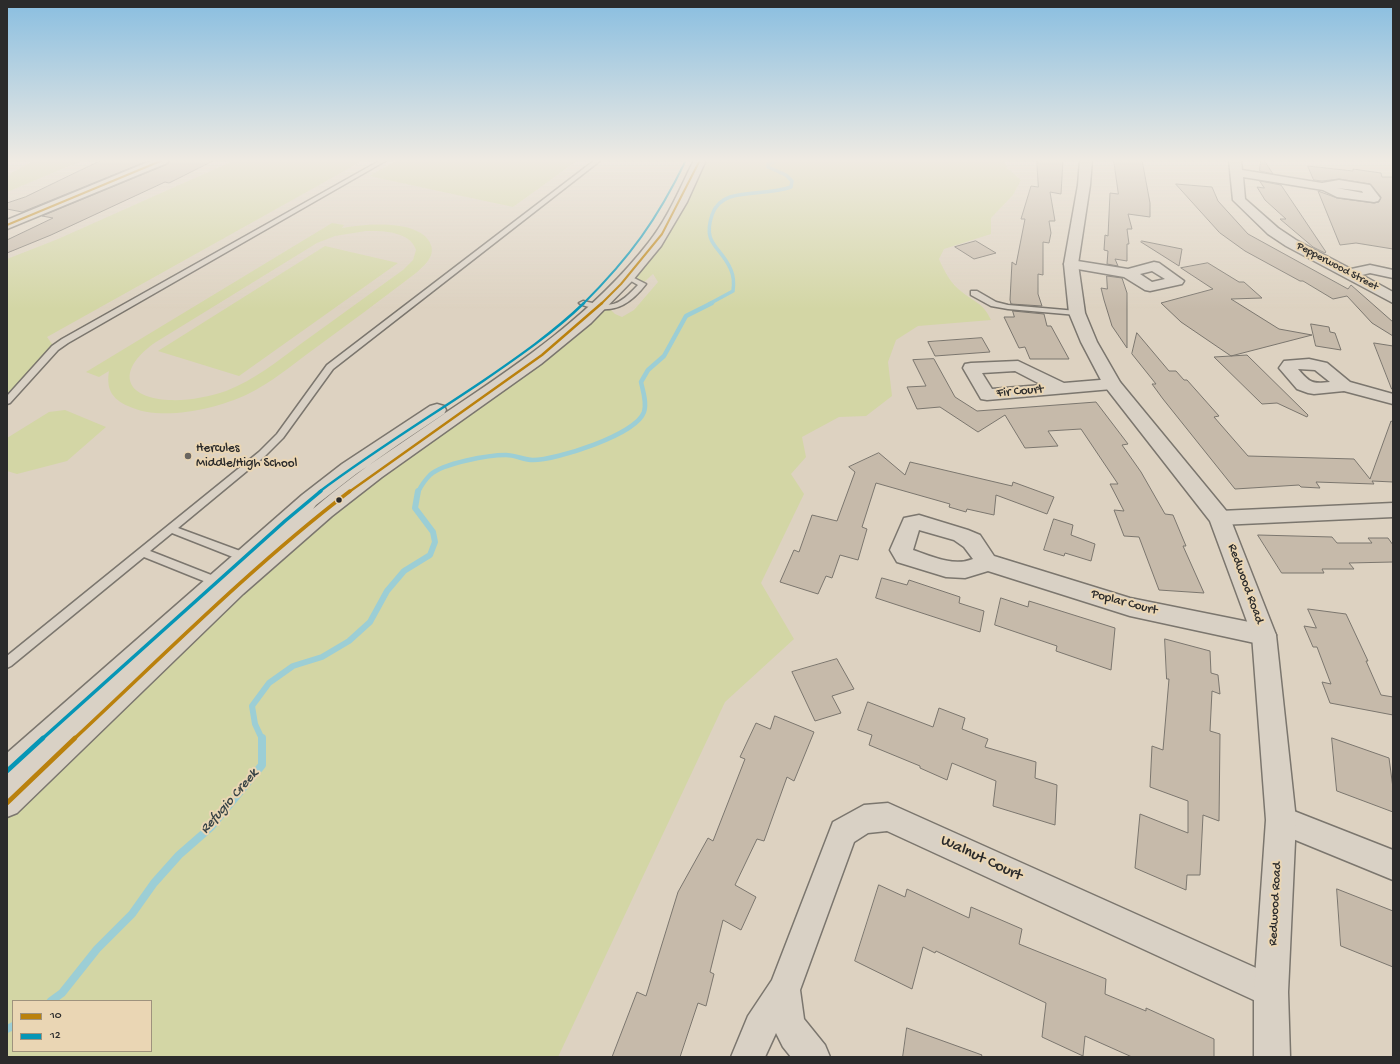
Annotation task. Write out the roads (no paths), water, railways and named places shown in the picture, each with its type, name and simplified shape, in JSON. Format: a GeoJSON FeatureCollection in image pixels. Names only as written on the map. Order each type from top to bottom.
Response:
{"type":"FeatureCollection","features":[{"type":"Feature","properties":{"kind":"street"},"geometry":{"type":"LineString","coordinates":[[7,225],[44,210]]}},
{"type":"Feature","properties":{"kind":"street"},"geometry":{"type":"LineString","coordinates":[[7,771],[253,561],[375,472],[535,360],[585,320],[590,305],[614,272],[639,243],[661,210]]}},
{"type":"Feature","properties":{"kind":"street"},"geometry":{"type":"LineString","coordinates":[[590,305],[628,277],[656,243],[676,210]]}},
{"type":"Feature","properties":{"kind":"street","name":"Redwood Road"},"geometry":{"type":"LineString","coordinates":[[1080,210],[1071,264],[1077,313],[1089,342],[1112,384],[1220,518],[1264,635],[1281,820],[1271,992],[1272,1057]]}},
{"type":"Feature","properties":{"kind":"street","name":"Pepperwood Street"},"geometry":{"type":"LineString","coordinates":[[1250,210],[1291,243],[1393,298]]}},
{"type":"Feature","properties":{"kind":"street"},"geometry":{"type":"LineString","coordinates":[[1370,269],[1366,256],[1378,257]]}},
{"type":"Feature","properties":{"kind":"street"},"geometry":{"type":"LineString","coordinates":[[1071,264],[1128,273]]}},
{"type":"Feature","properties":{"kind":"street"},"geometry":{"type":"LineString","coordinates":[[1349,274],[1370,269],[1393,274]]}},
{"type":"Feature","properties":{"kind":"street","name":"Fir Court"},"geometry":{"type":"LineString","coordinates":[[1061,388],[1112,384]]}},
{"type":"Feature","properties":{"kind":"street"},"geometry":{"type":"LineString","coordinates":[[1344,386],[1393,399]]}},
{"type":"Feature","properties":{"kind":"street"},"geometry":{"type":"LineString","coordinates":[[1220,518],[1393,510]]}},
{"type":"Feature","properties":{"kind":"street","name":"Poplar Court"},"geometry":{"type":"LineString","coordinates":[[986,562],[1130,607],[1264,635]]}},
{"type":"Feature","properties":{"kind":"street"},"geometry":{"type":"LineString","coordinates":[[7,803],[226,585]]}},
{"type":"Feature","properties":{"kind":"street","name":"Walnut Court"},"geometry":{"type":"LineString","coordinates":[[748,1057],[760,1028],[784,990],[842,832],[864,819],[888,817],[1271,992]]}},
{"type":"Feature","properties":{"kind":"street"},"geometry":{"type":"LineString","coordinates":[[1281,820],[1393,865]]}},
{"type":"Feature","properties":{"kind":"street","name":"Walnut Court"},"geometry":{"type":"LineString","coordinates":[[784,990],[786,1017],[794,1034],[807,1047],[813,1057]]}},
{"type":"Feature","properties":{"kind":"lane"},"geometry":{"type":"LineString","coordinates":[[7,401],[55,348],[65,341],[296,210]]}},
{"type":"Feature","properties":{"kind":"lane"},"geometry":{"type":"LineString","coordinates":[[7,663],[262,454],[280,436],[330,367],[534,210]]}},
{"type":"Feature","properties":{"kind":"lane"},"geometry":{"type":"LineString","coordinates":[[974,292],[994,304],[1008,307],[1077,313]]}},
{"type":"Feature","properties":{"kind":"lane"},"geometry":{"type":"LineString","coordinates":[[171,529],[253,561]]}},
{"type":"Feature","properties":{"kind":"lane"},"geometry":{"type":"LineString","coordinates":[[142,552],[226,585]]}},
{"type":"Feature","properties":{"kind":"waterway","name":"Refugio Creek"},"geometry":{"type":"LineString","coordinates":[[709,304],[733,291],[734,286],[731,270],[714,245],[709,233],[712,215],[715,210]]}},
{"type":"Feature","properties":{"kind":"waterway","name":"Refugio Creek"},"geometry":{"type":"LineString","coordinates":[[418,492],[430,475],[455,463],[498,455],[509,455],[530,460],[544,459],[594,445],[627,429],[638,421],[644,412],[645,401],[641,382],[648,370],[664,356],[686,316],[712,303]]}},
{"type":"Feature","properties":{"kind":"waterway","name":"Refugio Creek"},"geometry":{"type":"LineString","coordinates":[[262,739],[255,724],[252,706],[269,683],[293,666],[322,657],[349,641],[370,622],[387,591],[404,571],[430,555],[435,542],[433,532],[415,508],[418,491]]}},
{"type":"Feature","properties":{"kind":"waterway","name":"Refugio Creek"},"geometry":{"type":"LineString","coordinates":[[52,1000],[62,993],[97,949],[132,914],[154,883],[179,855],[211,827],[262,765],[262,739]]}},
{"type":"Feature","properties":{"kind":"waterway","name":"Refugio Creek"},"geometry":{"type":"LineString","coordinates":[[7,1029],[12,1026]]}},
{"type":"Feature","properties":{"kind":"place","name":"Hercules Middle/High School"},"geometry":{"type":"Point","coordinates":[188,456]}}]}
